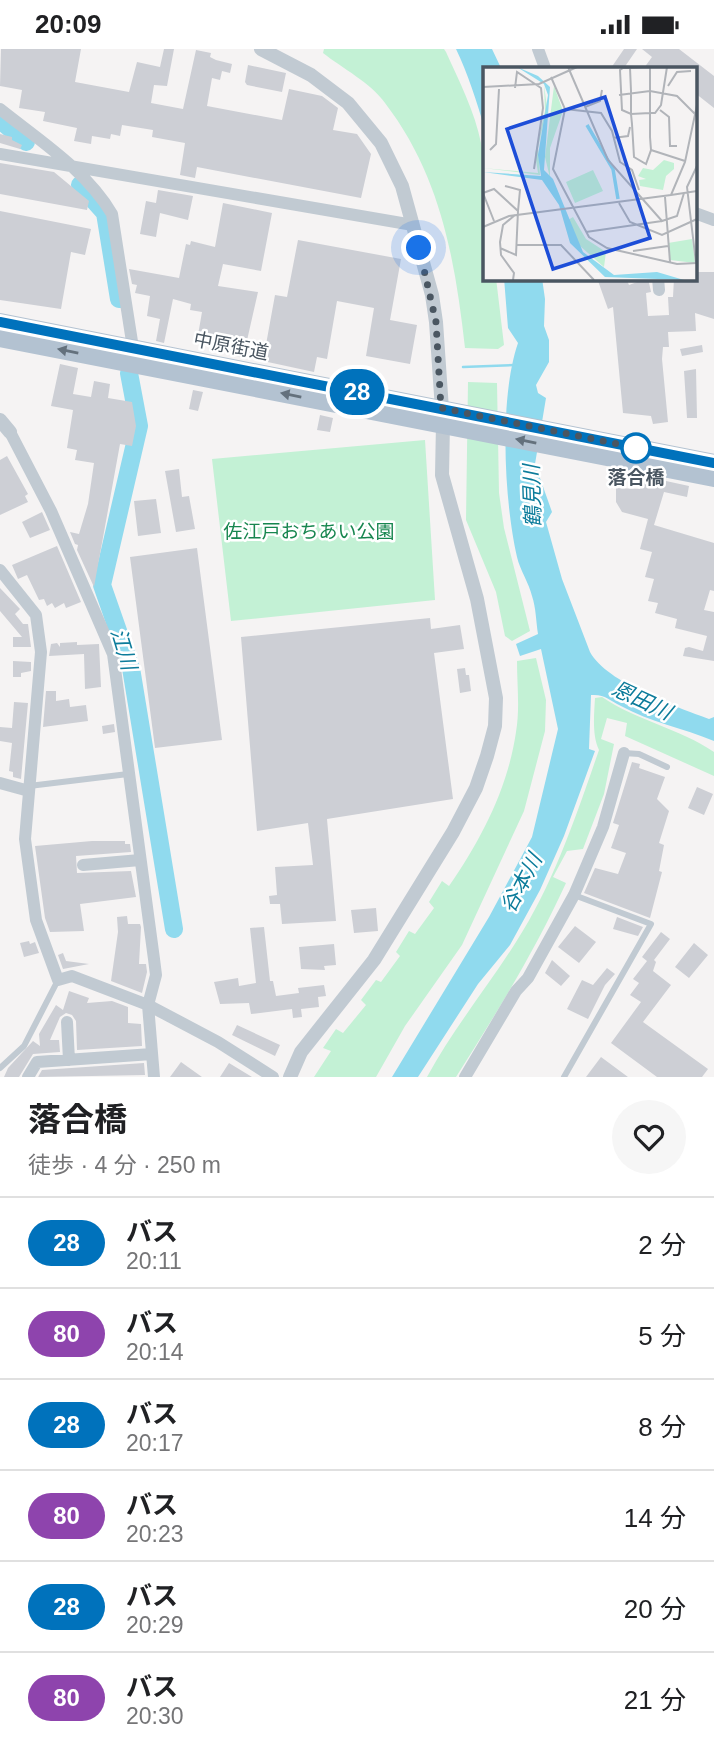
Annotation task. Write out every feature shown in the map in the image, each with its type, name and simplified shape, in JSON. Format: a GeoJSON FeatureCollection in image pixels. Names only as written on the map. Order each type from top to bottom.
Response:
{"type":"FeatureCollection","features":[{"type":"Feature","properties":{"kind":"main road","name":"中原街道"},"geometry":{"type":"LineString","coordinates":[[0,322],[133,348],[448,417]]}},
{"type":"Feature","properties":{"kind":"main road","name":"中原街道"},"geometry":{"type":"LineString","coordinates":[[0,338],[448,417]]}},
{"type":"Feature","properties":{"kind":"main road"},"geometry":{"type":"LineString","coordinates":[[448,417],[594,447],[714,478]]}},
{"type":"Feature","properties":{"kind":"main road"},"geometry":{"type":"LineString","coordinates":[[594,447],[714,463]]}},
{"type":"Feature","properties":{"kind":"street"},"geometry":{"type":"LineString","coordinates":[[261,49],[330,88],[364,119],[396,169],[413,225],[436,322],[448,417],[442,475],[477,599],[496,698],[495,726],[476,788],[453,832],[374,960],[301,1052],[290,1077]]}},
{"type":"Feature","properties":{"kind":"street"},"geometry":{"type":"LineString","coordinates":[[538,49],[545,67]]}},
{"type":"Feature","properties":{"kind":"street"},"geometry":{"type":"LineString","coordinates":[[0,109],[73,168],[102,197],[112,214],[133,348]]}},
{"type":"Feature","properties":{"kind":"street"},"geometry":{"type":"LineString","coordinates":[[0,154],[413,225]]}},
{"type":"Feature","properties":{"kind":"street"},"geometry":{"type":"LineString","coordinates":[[696,213],[714,220]]}},
{"type":"Feature","properties":{"kind":"street"},"geometry":{"type":"LineString","coordinates":[[0,420],[10,432],[51,510],[113,654],[156,975],[148,1005],[154,1077]]}},
{"type":"Feature","properties":{"kind":"street"},"geometry":{"type":"LineString","coordinates":[[0,570],[36,615],[41,652],[25,839],[36,920],[58,980],[72,976],[148,1005],[218,1042],[273,1077]]}},
{"type":"Feature","properties":{"kind":"street"},"geometry":{"type":"LineString","coordinates":[[465,1077],[516,991],[528,978],[574,895],[603,827],[624,753]]}},
{"type":"Feature","properties":{"kind":"street"},"geometry":{"type":"LineString","coordinates":[[0,783],[29,788]]}},
{"type":"Feature","properties":{"kind":"street"},"geometry":{"type":"LineString","coordinates":[[89,869],[140,860]]}},
{"type":"Feature","properties":{"kind":"street"},"geometry":{"type":"LineString","coordinates":[[67,1022],[69,1060]]}},
{"type":"Feature","properties":{"kind":"street"},"geometry":{"type":"LineString","coordinates":[[28,1077],[37,1062],[152,1054]]}},
{"type":"Feature","properties":{"kind":"lane"},"geometry":{"type":"LineString","coordinates":[[624,753],[639,754],[667,767]]}},
{"type":"Feature","properties":{"kind":"lane"},"geometry":{"type":"LineString","coordinates":[[29,788],[128,774]]}},
{"type":"Feature","properties":{"kind":"lane"},"geometry":{"type":"LineString","coordinates":[[564,1077],[651,924],[574,895]]}},
{"type":"Feature","properties":{"kind":"lane"},"geometry":{"type":"LineString","coordinates":[[0,1068],[24,1046],[58,980]]}},
{"type":"Feature","properties":{"kind":"green space"},"geometry":{"type":"Polygon","coordinates":[[[324,49],[444,49],[446,52],[475,120],[483,154],[483,280],[496,280],[504,345],[498,349],[465,348],[456,283],[442,220],[420,160],[404,131],[379,96],[323,53],[324,49]]]}},
{"type":"Feature","properties":{"kind":"green space"},"geometry":{"type":"Polygon","coordinates":[[[468,382],[497,383],[499,493],[504,528],[530,631],[512,641],[505,636],[496,592],[466,520],[468,382]]]}},
{"type":"Feature","properties":{"kind":"green space","name":"佐江戸おちあい公園"},"geometry":{"type":"Polygon","coordinates":[[[425,440],[435,600],[231,621],[212,459],[425,440]]]}},
{"type":"Feature","properties":{"kind":"green space"},"geometry":{"type":"Polygon","coordinates":[[[536,658],[546,700],[545,731],[524,811],[462,945],[405,1026],[376,1077],[314,1077],[331,1051],[323,1048],[336,1029],[343,1033],[366,1005],[361,1000],[376,980],[381,982],[400,956],[396,952],[409,931],[415,934],[434,908],[429,902],[442,881],[449,886],[482,832],[500,793],[512,753],[518,714],[517,661],[536,658]]]}},
{"type":"Feature","properties":{"kind":"green space"},"geometry":{"type":"Polygon","coordinates":[[[602,697],[714,752],[714,776],[625,736],[627,723],[607,718],[601,739],[614,744],[604,794],[583,849],[567,851],[553,877],[566,883],[554,908],[514,982],[456,1077],[427,1077],[530,920],[553,873],[599,750],[594,732],[595,698],[602,697]]]}},
{"type":"Feature","properties":{"kind":"water"},"geometry":{"type":"Polygon","coordinates":[[[456,49],[492,49],[501,67],[483,67],[483,124],[472,88],[456,49]]]}},
{"type":"Feature","properties":{"kind":"water"},"geometry":{"type":"Polygon","coordinates":[[[504,280],[542,280],[549,362],[536,385],[538,393],[546,398],[535,464],[552,512],[546,522],[562,579],[590,652],[611,674],[644,693],[709,719],[714,717],[714,741],[632,712],[603,696],[591,695],[589,749],[595,751],[564,836],[540,890],[510,945],[478,984],[418,1077],[392,1077],[489,917],[532,837],[558,729],[541,649],[520,656],[516,644],[538,634],[529,586],[517,557],[509,507],[506,420],[512,366],[518,343],[508,328],[504,280]]]}},
{"type":"Feature","properties":{"kind":"building"},"geometry":{"type":"Polygon","coordinates":[[[1,49],[81,49],[75,82],[129,92],[137,62],[160,67],[164,49],[174,49],[167,86],[154,85],[151,103],[183,109],[196,50],[211,53],[210,57],[232,64],[230,73],[222,71],[220,80],[212,78],[207,106],[282,120],[289,89],[322,96],[338,108],[333,130],[357,134],[371,154],[361,198],[197,167],[195,178],[180,175],[185,143],[152,137],[153,130],[122,125],[120,136],[111,134],[110,139],[92,136],[91,144],[74,141],[77,128],[43,121],[45,112],[19,108],[22,90],[0,86],[1,49]]]}},
{"type":"Feature","properties":{"kind":"building"},"geometry":{"type":"Polygon","coordinates":[[[624,49],[637,49],[625,67],[612,67],[624,49]]]}},
{"type":"Feature","properties":{"kind":"building"},"geometry":{"type":"Polygon","coordinates":[[[642,49],[679,49],[714,76],[714,108],[696,94],[696,67],[645,67],[652,57],[642,49]]]}},
{"type":"Feature","properties":{"kind":"building"},"geometry":{"type":"Polygon","coordinates":[[[248,65],[286,73],[282,92],[247,85],[245,82],[248,65]]]}},
{"type":"Feature","properties":{"kind":"building"},"geometry":{"type":"Polygon","coordinates":[[[0,134],[12,137],[12,140],[22,145],[20,149],[0,143],[0,134]]]}},
{"type":"Feature","properties":{"kind":"building"},"geometry":{"type":"Polygon","coordinates":[[[0,163],[54,172],[89,201],[87,210],[0,194],[0,163]]]}},
{"type":"Feature","properties":{"kind":"building"},"geometry":{"type":"Polygon","coordinates":[[[158,190],[193,196],[188,220],[160,213],[156,237],[140,234],[146,201],[156,203],[158,190]]]}},
{"type":"Feature","properties":{"kind":"building"},"geometry":{"type":"Polygon","coordinates":[[[223,203],[272,213],[261,271],[223,264],[218,286],[258,292],[243,358],[228,354],[231,341],[198,335],[202,312],[190,310],[191,304],[173,299],[164,343],[156,341],[160,319],[147,316],[150,296],[135,293],[137,285],[132,284],[129,269],[179,278],[186,244],[190,245],[191,241],[215,247],[223,203]]]}},
{"type":"Feature","properties":{"kind":"building"},"geometry":{"type":"Polygon","coordinates":[[[0,211],[91,229],[85,255],[71,252],[61,309],[0,300],[0,211]]]}},
{"type":"Feature","properties":{"kind":"building"},"geometry":{"type":"Polygon","coordinates":[[[298,240],[401,259],[390,320],[417,325],[410,364],[366,356],[374,308],[337,301],[327,359],[317,357],[314,372],[263,361],[275,295],[287,297],[298,240]]]}},
{"type":"Feature","properties":{"kind":"building"},"geometry":{"type":"Polygon","coordinates":[[[696,272],[714,272],[714,319],[695,313],[696,331],[668,332],[669,347],[663,347],[662,359],[668,422],[653,424],[651,416],[623,413],[613,307],[608,309],[598,280],[627,280],[629,285],[648,280],[651,292],[646,293],[648,316],[669,315],[668,297],[673,297],[674,280],[696,280],[696,272]]]}},
{"type":"Feature","properties":{"kind":"building"},"geometry":{"type":"Polygon","coordinates":[[[702,345],[703,352],[682,356],[680,349],[702,345]]]}},
{"type":"Feature","properties":{"kind":"building"},"geometry":{"type":"Polygon","coordinates":[[[60,364],[78,368],[73,394],[91,397],[94,381],[110,384],[108,398],[132,402],[136,426],[132,446],[120,444],[94,587],[77,550],[78,545],[70,532],[79,534],[88,504],[94,463],[75,460],[77,450],[67,448],[73,410],[51,406],[60,364]]]}},
{"type":"Feature","properties":{"kind":"building"},"geometry":{"type":"Polygon","coordinates":[[[696,369],[697,418],[687,418],[684,371],[696,369]]]}},
{"type":"Feature","properties":{"kind":"building"},"geometry":{"type":"Polygon","coordinates":[[[193,390],[203,392],[198,411],[189,409],[193,390]]]}},
{"type":"Feature","properties":{"kind":"building"},"geometry":{"type":"Polygon","coordinates":[[[320,415],[333,418],[330,432],[317,430],[320,415]]]}},
{"type":"Feature","properties":{"kind":"building"},"geometry":{"type":"Polygon","coordinates":[[[7,456],[28,494],[25,496],[28,502],[0,515],[0,460],[7,456]]]}},
{"type":"Feature","properties":{"kind":"building"},"geometry":{"type":"Polygon","coordinates":[[[179,469],[182,497],[189,496],[195,529],[176,532],[165,471],[179,469]]]}},
{"type":"Feature","properties":{"kind":"building"},"geometry":{"type":"Polygon","coordinates":[[[643,476],[689,486],[687,497],[664,492],[654,525],[714,543],[714,591],[710,590],[704,610],[714,612],[714,661],[683,656],[685,648],[689,647],[703,651],[707,636],[675,628],[677,619],[655,613],[658,603],[648,601],[654,579],[645,577],[652,552],[640,549],[648,519],[622,512],[616,502],[616,488],[640,489],[643,476]]]}},
{"type":"Feature","properties":{"kind":"building"},"geometry":{"type":"Polygon","coordinates":[[[156,499],[161,533],[138,536],[134,501],[156,499]]]}},
{"type":"Feature","properties":{"kind":"building"},"geometry":{"type":"Polygon","coordinates":[[[42,512],[50,530],[30,538],[22,522],[42,512]]]}},
{"type":"Feature","properties":{"kind":"building"},"geometry":{"type":"Polygon","coordinates":[[[57,546],[81,602],[66,608],[64,603],[55,608],[52,603],[47,606],[44,599],[39,600],[27,575],[18,579],[12,565],[57,546]]]}},
{"type":"Feature","properties":{"kind":"building"},"geometry":{"type":"Polygon","coordinates":[[[197,548],[222,740],[155,748],[130,557],[197,548]]]}},
{"type":"Feature","properties":{"kind":"building"},"geometry":{"type":"Polygon","coordinates":[[[0,588],[20,609],[15,614],[23,624],[28,624],[31,647],[13,647],[13,637],[22,637],[0,611],[0,588]]]}},
{"type":"Feature","properties":{"kind":"building"},"geometry":{"type":"Polygon","coordinates":[[[430,618],[431,629],[460,625],[464,649],[434,653],[453,799],[327,819],[336,921],[282,924],[280,904],[270,904],[269,896],[277,895],[275,867],[313,865],[308,823],[257,831],[241,637],[430,618]]]}},
{"type":"Feature","properties":{"kind":"building"},"geometry":{"type":"Polygon","coordinates":[[[77,642],[77,645],[99,644],[101,687],[85,689],[84,654],[49,656],[51,644],[57,643],[60,647],[60,643],[77,642]]]}},
{"type":"Feature","properties":{"kind":"building"},"geometry":{"type":"Polygon","coordinates":[[[13,661],[31,662],[31,671],[21,673],[21,677],[13,677],[13,661]]]}},
{"type":"Feature","properties":{"kind":"building"},"geometry":{"type":"Polygon","coordinates":[[[465,668],[466,675],[469,675],[471,691],[460,693],[457,669],[465,668]]]}},
{"type":"Feature","properties":{"kind":"building"},"geometry":{"type":"Polygon","coordinates":[[[46,691],[56,691],[56,701],[69,699],[70,707],[86,705],[88,721],[43,727],[46,691]]]}},
{"type":"Feature","properties":{"kind":"building"},"geometry":{"type":"Polygon","coordinates":[[[14,702],[28,703],[21,779],[13,777],[13,772],[9,771],[12,743],[0,741],[0,727],[12,728],[14,702]]]}},
{"type":"Feature","properties":{"kind":"building"},"geometry":{"type":"Polygon","coordinates":[[[114,724],[115,732],[103,734],[102,726],[114,724]]]}},
{"type":"Feature","properties":{"kind":"building"},"geometry":{"type":"Polygon","coordinates":[[[632,762],[640,764],[639,768],[665,777],[657,799],[669,811],[659,843],[664,845],[659,871],[662,872],[650,918],[584,893],[595,868],[618,874],[626,853],[611,848],[619,825],[613,823],[632,762]]]}},
{"type":"Feature","properties":{"kind":"building"},"geometry":{"type":"Polygon","coordinates":[[[697,787],[713,794],[704,815],[688,808],[697,787]]]}},
{"type":"Feature","properties":{"kind":"building"},"geometry":{"type":"Polygon","coordinates":[[[125,841],[125,844],[130,844],[131,852],[76,856],[77,873],[131,871],[136,897],[80,904],[84,931],[50,932],[45,918],[35,846],[125,841]]]}},
{"type":"Feature","properties":{"kind":"building"},"geometry":{"type":"Polygon","coordinates":[[[376,908],[378,931],[354,933],[351,910],[376,908]]]}},
{"type":"Feature","properties":{"kind":"building"},"geometry":{"type":"Polygon","coordinates":[[[127,916],[128,924],[140,924],[141,927],[139,964],[146,964],[147,972],[142,993],[111,981],[118,932],[117,917],[127,916]]]}},
{"type":"Feature","properties":{"kind":"building"},"geometry":{"type":"Polygon","coordinates":[[[617,917],[643,927],[638,936],[613,929],[617,917]]]}},
{"type":"Feature","properties":{"kind":"building"},"geometry":{"type":"Polygon","coordinates":[[[575,926],[596,942],[579,963],[558,947],[575,926]]]}},
{"type":"Feature","properties":{"kind":"building"},"geometry":{"type":"Polygon","coordinates":[[[264,927],[270,981],[273,981],[276,996],[299,993],[298,988],[324,985],[326,996],[318,997],[319,1007],[301,1009],[302,1017],[293,1018],[292,1009],[251,1014],[249,1003],[220,1004],[214,982],[238,978],[239,986],[256,983],[250,928],[264,927]]]}},
{"type":"Feature","properties":{"kind":"building"},"geometry":{"type":"Polygon","coordinates":[[[661,932],[670,939],[654,960],[656,962],[653,971],[671,985],[643,1022],[708,1069],[702,1077],[657,1077],[611,1043],[641,1002],[630,995],[639,983],[633,979],[647,961],[642,957],[661,932]]]}},
{"type":"Feature","properties":{"kind":"building"},"geometry":{"type":"Polygon","coordinates":[[[29,941],[30,944],[35,942],[39,953],[24,957],[20,943],[29,941]]]}},
{"type":"Feature","properties":{"kind":"building"},"geometry":{"type":"Polygon","coordinates":[[[694,943],[708,955],[689,978],[675,967],[694,943]]]}},
{"type":"Feature","properties":{"kind":"building"},"geometry":{"type":"Polygon","coordinates":[[[334,944],[336,965],[324,966],[325,970],[301,969],[299,947],[334,944]]]}},
{"type":"Feature","properties":{"kind":"building"},"geometry":{"type":"Polygon","coordinates":[[[63,953],[66,961],[89,964],[63,969],[58,955],[63,953]]]}},
{"type":"Feature","properties":{"kind":"building"},"geometry":{"type":"Polygon","coordinates":[[[552,960],[570,976],[561,986],[545,973],[552,960]]]}},
{"type":"Feature","properties":{"kind":"building"},"geometry":{"type":"Polygon","coordinates":[[[607,968],[615,974],[605,985],[588,1019],[567,1009],[582,980],[593,985],[607,968]]]}},
{"type":"Feature","properties":{"kind":"building"},"geometry":{"type":"Polygon","coordinates":[[[69,991],[89,998],[87,1003],[112,1001],[128,1007],[128,1023],[141,1024],[142,1046],[77,1050],[76,1021],[72,1015],[66,1013],[60,1017],[50,1040],[59,1040],[60,1052],[33,1054],[19,1077],[4,1077],[8,1068],[33,1041],[40,1046],[39,1034],[56,1005],[63,1010],[69,991]]]}},
{"type":"Feature","properties":{"kind":"building"},"geometry":{"type":"Polygon","coordinates":[[[237,1025],[280,1045],[275,1056],[232,1035],[237,1025]]]}},
{"type":"Feature","properties":{"kind":"building"},"geometry":{"type":"Polygon","coordinates":[[[601,1057],[628,1077],[586,1077],[601,1057]]]}},
{"type":"Feature","properties":{"kind":"building"},"geometry":{"type":"Polygon","coordinates":[[[181,1062],[202,1077],[170,1077],[181,1062]]]}},
{"type":"Feature","properties":{"kind":"building"},"geometry":{"type":"Polygon","coordinates":[[[144,1063],[145,1075],[38,1077],[42,1070],[144,1063]]]}},
{"type":"Feature","properties":{"kind":"building"},"geometry":{"type":"Polygon","coordinates":[[[229,1063],[252,1077],[220,1077],[229,1063]]]}},
{"type":"Feature","properties":{"kind":"waterway","name":"江川"},"geometry":{"type":"LineString","coordinates":[[0,120],[26,142]]}},
{"type":"Feature","properties":{"kind":"waterway","name":"江川"},"geometry":{"type":"LineString","coordinates":[[80,185],[105,213],[119,299]]}},
{"type":"Feature","properties":{"kind":"waterway"},"geometry":{"type":"LineString","coordinates":[[463,367],[515,365]]}},
{"type":"Feature","properties":{"kind":"waterway","name":"江川"},"geometry":{"type":"LineString","coordinates":[[129,373],[139,426],[102,585],[131,668],[174,929]]}},
{"type":"Feature","properties":{"kind":"bus line","name":"28"},"geometry":{"type":"LineString","coordinates":[[0,322],[714,463]]}},
{"type":"Feature","properties":{"kind":"place","name":"落合橋"},"geometry":{"type":"Point","coordinates":[636,448]}},
{"type":"Feature","properties":{"kind":"route"},"geometry":{"type":"LineString","coordinates":[[419,248],[432,295],[439,343],[441,408],[642,449],[636,448]]}},
{"type":"Feature","properties":{"kind":"water label","name":"鶴見川"},"geometry":{"type":"Point","coordinates":[532,496]}},
{"type":"Feature","properties":{"kind":"water label","name":"恩田川"},"geometry":{"type":"Point","coordinates":[642,700]}},
{"type":"Feature","properties":{"kind":"water label","name":"谷本川"},"geometry":{"type":"Point","coordinates":[521,883]}}]}
